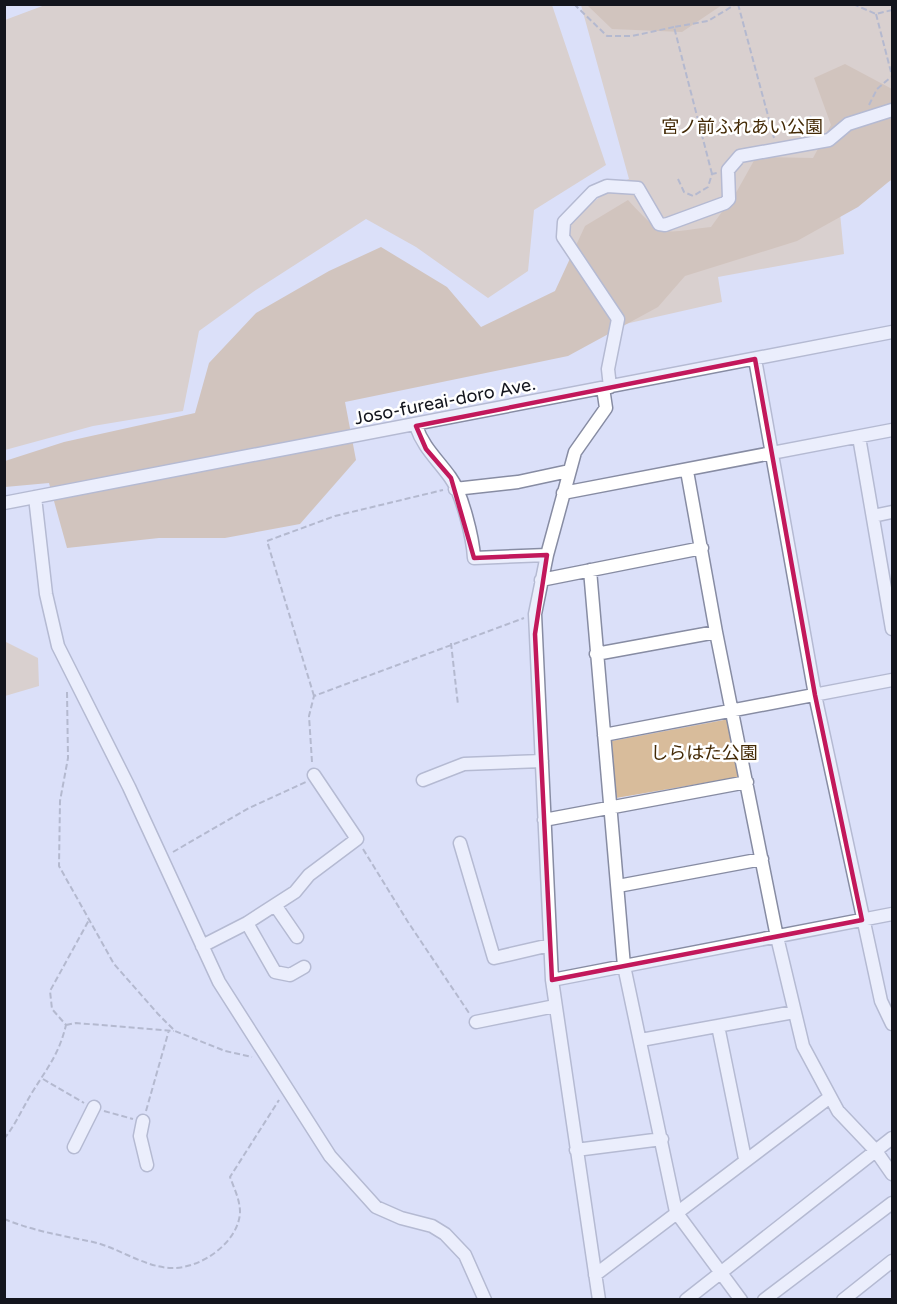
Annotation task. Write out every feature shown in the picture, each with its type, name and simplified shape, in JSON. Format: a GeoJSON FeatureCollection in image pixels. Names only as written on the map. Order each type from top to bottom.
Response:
{"type":"FeatureCollection","features":[{"type":"Feature","properties":{"kind":"street"},"geometry":{"type":"LineString","coordinates":[[599,1299],[552,980],[535,614],[547,555],[574,452],[606,408],[608,369],[618,319],[563,237],[564,222],[593,192],[607,186],[620,186],[638,188],[659,224],[665,225],[725,203],[729,199],[728,170],[740,156],[829,140],[848,124],[892,110]]}},
{"type":"Feature","properties":{"kind":"street","name":"Joso-fureai-doro Ave."},"geometry":{"type":"LineString","coordinates":[[4,503],[416,426],[892,333]]}},
{"type":"Feature","properties":{"kind":"street"},"geometry":{"type":"LineString","coordinates":[[755,358],[815,695],[862,921],[881,1001],[892,1024]]}},
{"type":"Feature","properties":{"kind":"street"},"geometry":{"type":"LineString","coordinates":[[416,426],[426,449],[451,478],[474,544],[474,558],[547,555]]}},
{"type":"Feature","properties":{"kind":"street"},"geometry":{"type":"LineString","coordinates":[[563,493],[892,430]]}},
{"type":"Feature","properties":{"kind":"street"},"geometry":{"type":"LineString","coordinates":[[859,437],[889,596],[892,629]]}},
{"type":"Feature","properties":{"kind":"street"},"geometry":{"type":"LineString","coordinates":[[455,489],[518,482],[569,471]]}},
{"type":"Feature","properties":{"kind":"street"},"geometry":{"type":"LineString","coordinates":[[687,471],[716,632],[777,937],[803,1046],[838,1111],[876,1151],[892,1174]]}},
{"type":"Feature","properties":{"kind":"street"},"geometry":{"type":"LineString","coordinates":[[35,497],[50,615],[66,668],[86,698],[163,858],[219,982],[330,1156],[376,1207],[401,1218],[432,1226],[459,1247],[471,1265],[485,1299]]}},
{"type":"Feature","properties":{"kind":"street"},"geometry":{"type":"LineString","coordinates":[[873,516],[892,512]]}},
{"type":"Feature","properties":{"kind":"street"},"geometry":{"type":"LineString","coordinates":[[541,580],[702,548]]}},
{"type":"Feature","properties":{"kind":"street"},"geometry":{"type":"LineString","coordinates":[[590,570],[624,966],[676,1212],[741,1299]]}},
{"type":"Feature","properties":{"kind":"street"},"geometry":{"type":"LineString","coordinates":[[596,654],[716,632]]}},
{"type":"Feature","properties":{"kind":"street"},"geometry":{"type":"LineString","coordinates":[[604,735],[892,680]]}},
{"type":"Feature","properties":{"kind":"street"},"geometry":{"type":"LineString","coordinates":[[423,780],[464,764],[542,761]]}},
{"type":"Feature","properties":{"kind":"street"},"geometry":{"type":"LineString","coordinates":[[202,946],[247,923],[296,892],[309,875],[357,839],[314,775]]}},
{"type":"Feature","properties":{"kind":"street"},"geometry":{"type":"LineString","coordinates":[[544,820],[747,782]]}},
{"type":"Feature","properties":{"kind":"street"},"geometry":{"type":"LineString","coordinates":[[460,843],[494,958],[550,945]]}},
{"type":"Feature","properties":{"kind":"street"},"geometry":{"type":"LineString","coordinates":[[618,886],[762,859]]}},
{"type":"Feature","properties":{"kind":"street"},"geometry":{"type":"LineString","coordinates":[[275,905],[297,938]]}},
{"type":"Feature","properties":{"kind":"street"},"geometry":{"type":"LineString","coordinates":[[552,980],[892,914]]}},
{"type":"Feature","properties":{"kind":"street"},"geometry":{"type":"LineString","coordinates":[[247,923],[274,972],[290,975],[304,967]]}},
{"type":"Feature","properties":{"kind":"street"},"geometry":{"type":"LineString","coordinates":[[476,1022],[555,1006]]}},
{"type":"Feature","properties":{"kind":"street"},"geometry":{"type":"LineString","coordinates":[[641,1040],[794,1012]]}},
{"type":"Feature","properties":{"kind":"street"},"geometry":{"type":"LineString","coordinates":[[718,1026],[745,1159]]}},
{"type":"Feature","properties":{"kind":"street"},"geometry":{"type":"LineString","coordinates":[[595,1275],[745,1159],[830,1097]]}},
{"type":"Feature","properties":{"kind":"street"},"geometry":{"type":"LineString","coordinates":[[74,1147],[94,1107]]}},
{"type":"Feature","properties":{"kind":"street"},"geometry":{"type":"LineString","coordinates":[[142,1121],[140,1136],[147,1165]]}},
{"type":"Feature","properties":{"kind":"street"},"geometry":{"type":"LineString","coordinates":[[686,1299],[892,1138]]}},
{"type":"Feature","properties":{"kind":"street"},"geometry":{"type":"LineString","coordinates":[[576,1150],[662,1139]]}},
{"type":"Feature","properties":{"kind":"street"},"geometry":{"type":"LineString","coordinates":[[764,1299],[892,1203]]}},
{"type":"Feature","properties":{"kind":"street"},"geometry":{"type":"LineString","coordinates":[[843,1299],[892,1261]]}},
{"type":"Feature","properties":{"kind":"path"},"geometry":{"type":"LineString","coordinates":[[574,4],[607,36],[632,36],[708,21],[737,4],[777,149]]}},
{"type":"Feature","properties":{"kind":"path"},"geometry":{"type":"LineString","coordinates":[[853,4],[876,14],[892,10]]}},
{"type":"Feature","properties":{"kind":"path"},"geometry":{"type":"LineString","coordinates":[[862,118],[877,89],[892,76],[876,14]]}},
{"type":"Feature","properties":{"kind":"path"},"geometry":{"type":"LineString","coordinates":[[674,27],[712,174],[708,187],[693,196],[684,192],[678,179]]}},
{"type":"Feature","properties":{"kind":"path"},"geometry":{"type":"LineString","coordinates":[[794,137],[802,131],[811,116]]}},
{"type":"Feature","properties":{"kind":"path"},"geometry":{"type":"LineString","coordinates":[[712,174],[728,170]]}},
{"type":"Feature","properties":{"kind":"path"},"geometry":{"type":"LineString","coordinates":[[163,858],[249,808],[314,775],[309,716],[314,696],[267,541],[335,516],[455,489]]}},
{"type":"Feature","properties":{"kind":"path"},"geometry":{"type":"LineString","coordinates":[[314,696],[421,658],[451,643],[535,614]]}},
{"type":"Feature","properties":{"kind":"path"},"geometry":{"type":"LineString","coordinates":[[451,643],[458,705]]}},
{"type":"Feature","properties":{"kind":"path"},"geometry":{"type":"LineString","coordinates":[[66,668],[68,758],[60,801],[59,866],[114,964],[175,1031]]}},
{"type":"Feature","properties":{"kind":"path"},"geometry":{"type":"LineString","coordinates":[[357,839],[408,922],[476,1022]]}},
{"type":"Feature","properties":{"kind":"path"},"geometry":{"type":"LineString","coordinates":[[66,1025],[52,1009],[50,991],[89,920]]}},
{"type":"Feature","properties":{"kind":"path"},"geometry":{"type":"LineString","coordinates":[[66,1025],[76,1023],[169,1030],[225,1051],[266,1058]]}},
{"type":"Feature","properties":{"kind":"path"},"geometry":{"type":"LineString","coordinates":[[4,1139],[53,1064],[66,1025]]}},
{"type":"Feature","properties":{"kind":"path"},"geometry":{"type":"LineString","coordinates":[[42,1078],[72,1098],[142,1121],[169,1030]]}},
{"type":"Feature","properties":{"kind":"path"},"geometry":{"type":"LineString","coordinates":[[4,1219],[36,1232],[94,1242],[129,1256],[172,1268],[199,1262],[229,1241],[238,1224],[240,1210],[230,1177],[280,1099],[288,1093]]}},
{"type":"Feature","properties":{"kind":"highlighted area"},"geometry":{"type":"Polygon","coordinates":[[[755,359],[815,695],[862,920],[552,980],[535,634],[547,555],[474,558],[451,478],[426,449],[416,426],[755,359]]]}},
{"type":"Feature","properties":{"kind":"green space"},"geometry":{"type":"Polygon","coordinates":[[[45,5],[552,5],[606,165],[534,210],[528,271],[488,298],[416,247],[366,219],[253,292],[199,331],[183,411],[93,426],[5,450],[5,20],[45,5]]]}},
{"type":"Feature","properties":{"kind":"green space","name":"宮ノ前ふれあい公園"},"geometry":{"type":"Polygon","coordinates":[[[581,5],[892,5],[892,180],[839,203],[844,254],[718,277],[722,302],[603,329],[563,246],[568,223],[614,185],[629,179],[581,5]]]}},
{"type":"Feature","properties":{"kind":"green space"},"geometry":{"type":"Polygon","coordinates":[[[4,641],[38,658],[39,686],[5,696],[4,641]]]}},
{"type":"Feature","properties":{"kind":"green space","name":"しらはた公園"},"geometry":{"type":"Polygon","coordinates":[[[729,719],[739,777],[616,798],[612,741],[729,719]]]}},
{"type":"Feature","properties":{"kind":"shaded area"},"geometry":{"type":"Polygon","coordinates":[[[587,5],[722,5],[682,32],[612,29],[587,5]]]}},
{"type":"Feature","properties":{"kind":"shaded area"},"geometry":{"type":"Polygon","coordinates":[[[845,64],[892,89],[892,179],[858,207],[797,241],[685,276],[658,307],[568,356],[345,402],[356,460],[300,524],[225,538],[159,538],[67,548],[49,483],[5,487],[5,461],[64,442],[195,413],[209,363],[256,313],[329,271],[381,247],[447,287],[481,327],[555,291],[585,226],[628,200],[649,222],[664,230],[682,231],[711,227],[737,191],[756,157],[813,158],[831,125],[814,78],[845,64]]]}}]}
